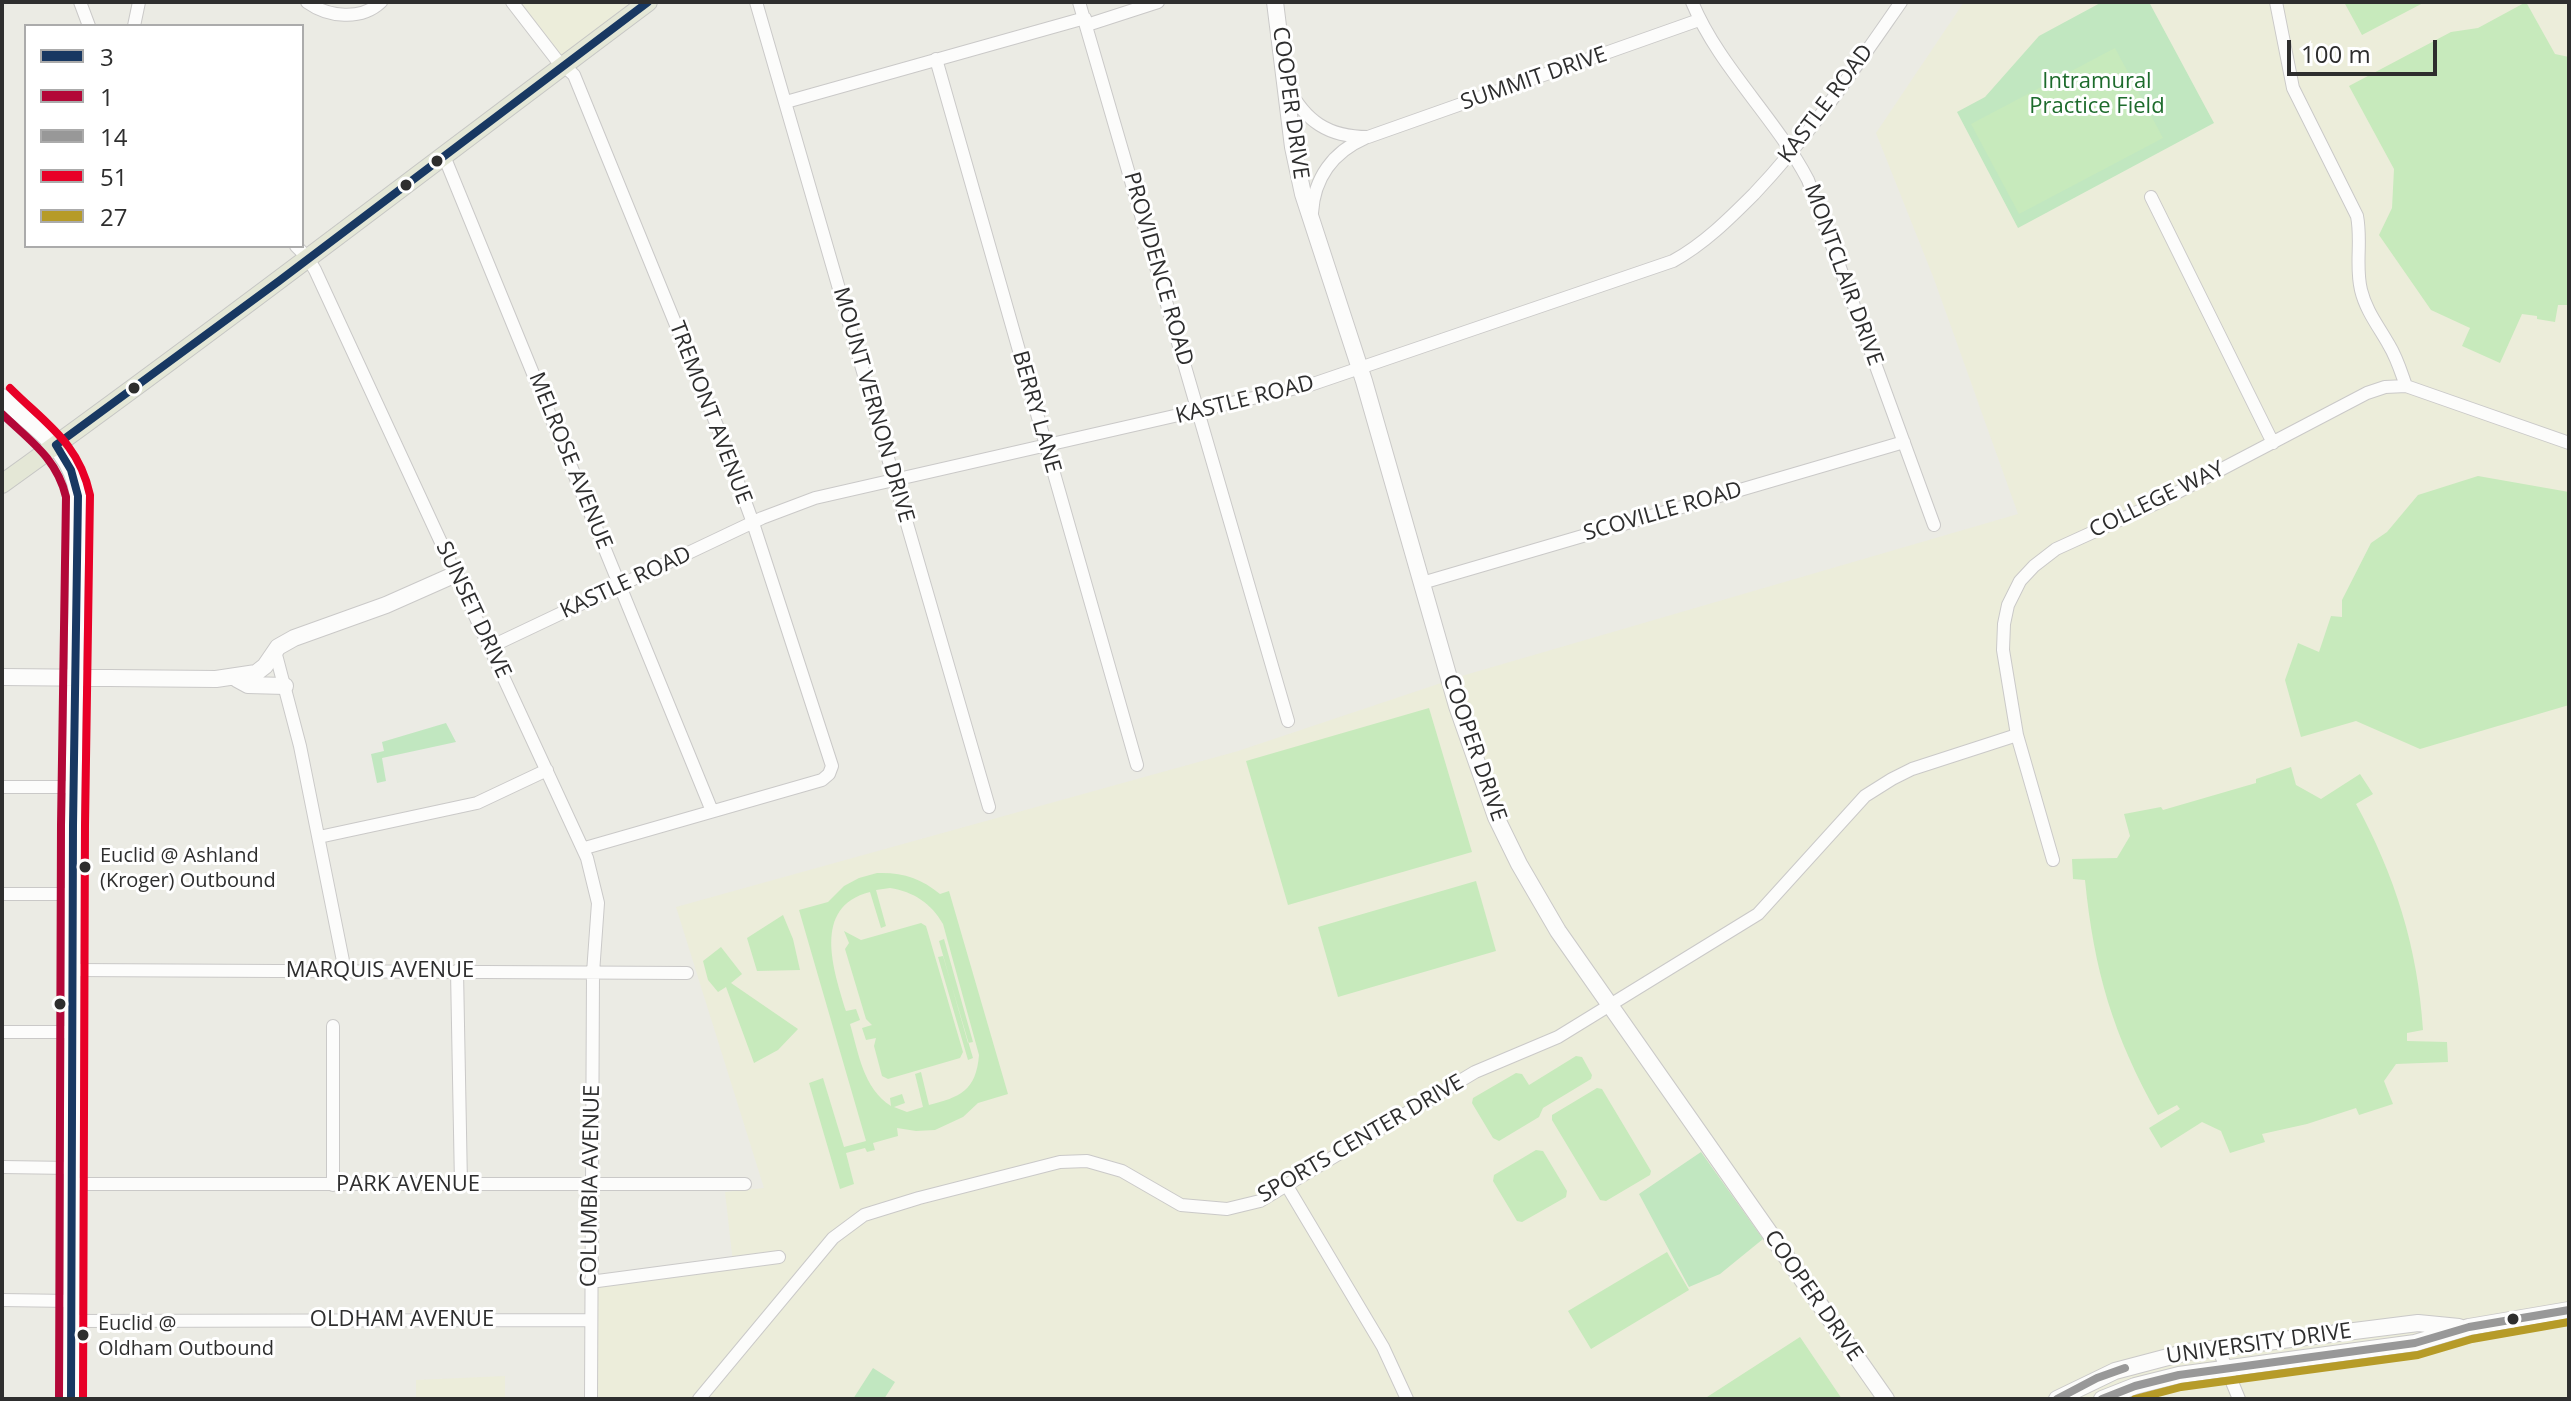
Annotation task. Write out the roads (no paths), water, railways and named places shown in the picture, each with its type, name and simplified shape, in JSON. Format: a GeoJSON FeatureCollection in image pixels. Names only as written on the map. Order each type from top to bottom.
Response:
{"type":"FeatureCollection","features":[{"type":"Feature","properties":{"kind":"main road"},"geometry":{"type":"LineString","coordinates":[[2,484],[179,356],[302,252],[444,156],[648,2]]}},
{"type":"Feature","properties":{"kind":"main road","name":"COOPER DRIVE"},"geometry":{"type":"LineString","coordinates":[[1275,2],[1297,168],[1360,370],[1472,753],[1496,817],[1539,899],[1609,1005],[1886,1399]]}},
{"type":"Feature","properties":{"kind":"main road"},"geometry":{"type":"LineString","coordinates":[[2,397],[28,424],[56,445],[71,470],[78,496],[74,677],[71,1399]]}},
{"type":"Feature","properties":{"kind":"main road"},"geometry":{"type":"LineString","coordinates":[[2,677],[236,678],[251,675],[260,671],[275,651],[294,638],[386,605],[456,574]]}},
{"type":"Feature","properties":{"kind":"main road"},"geometry":{"type":"LineString","coordinates":[[236,678],[248,685],[285,686]]}},
{"type":"Feature","properties":{"kind":"main road","name":"UNIVERSITY DRIVE"},"geometry":{"type":"LineString","coordinates":[[2102,1399],[2161,1378],[2415,1343],[2469,1327],[2569,1310]]}},
{"type":"Feature","properties":{"kind":"main road","name":"UNIVERSITY DRIVE"},"geometry":{"type":"LineString","coordinates":[[2057,1399],[2115,1371],[2160,1357],[2418,1323],[2469,1327]]}},
{"type":"Feature","properties":{"kind":"street"},"geometry":{"type":"LineString","coordinates":[[80,2],[88,24]]}},
{"type":"Feature","properties":{"kind":"street"},"geometry":{"type":"LineString","coordinates":[[307,2],[328,13],[350,15],[371,10],[381,2]]}},
{"type":"Feature","properties":{"kind":"street","name":"TREMONT AVENUE"},"geometry":{"type":"LineString","coordinates":[[512,2],[563,66],[574,75],[715,419],[753,523],[831,760],[831,771],[822,780],[712,811]]}},
{"type":"Feature","properties":{"kind":"street","name":"MOUNT VERNON DRIVE"},"geometry":{"type":"LineString","coordinates":[[756,2],[989,807]]}},
{"type":"Feature","properties":{"kind":"street","name":"PROVIDENCE ROAD"},"geometry":{"type":"LineString","coordinates":[[1079,2],[1288,721]]}},
{"type":"Feature","properties":{"kind":"street"},"geometry":{"type":"LineString","coordinates":[[786,102],[936,59],[1158,2]]}},
{"type":"Feature","properties":{"kind":"street","name":"MONTCLAIR DRIVE"},"geometry":{"type":"LineString","coordinates":[[1692,2],[1699,20],[1791,151],[1818,205],[1934,525]]}},
{"type":"Feature","properties":{"kind":"street","name":"KASTLE ROAD"},"geometry":{"type":"LineString","coordinates":[[490,647],[753,523],[815,498],[1310,385],[1673,261],[1724,223],[1791,151],[1828,106],[1901,2]]}},
{"type":"Feature","properties":{"kind":"street"},"geometry":{"type":"LineString","coordinates":[[2276,2],[2293,88],[2357,216],[2361,234],[2358,268],[2361,290],[2370,315],[2391,348],[2406,386]]}},
{"type":"Feature","properties":{"kind":"street"},"geometry":{"type":"LineString","coordinates":[[124,24],[138,4]]}},
{"type":"Feature","properties":{"kind":"street"},"geometry":{"type":"LineString","coordinates":[[134,24],[138,4]]}},
{"type":"Feature","properties":{"kind":"street","name":"SUMMIT DRIVE"},"geometry":{"type":"LineString","coordinates":[[1311,219],[1313,198],[1327,166],[1350,145],[1699,20]]}},
{"type":"Feature","properties":{"kind":"street","name":"BERRY LANE"},"geometry":{"type":"LineString","coordinates":[[936,59],[1137,765]]}},
{"type":"Feature","properties":{"kind":"street","name":"SUMMIT DRIVE"},"geometry":{"type":"LineString","coordinates":[[1286,84],[1302,111],[1320,127],[1343,135],[1368,137]]}},
{"type":"Feature","properties":{"kind":"street","name":"MELROSE AVENUE"},"geometry":{"type":"LineString","coordinates":[[444,156],[712,811]]}},
{"type":"Feature","properties":{"kind":"street"},"geometry":{"type":"LineString","coordinates":[[2151,197],[2273,443]]}},
{"type":"Feature","properties":{"kind":"street","name":"SUNSET DRIVE"},"geometry":{"type":"LineString","coordinates":[[302,252],[585,848],[598,903],[593,973]]}},
{"type":"Feature","properties":{"kind":"street","name":"COLLEGE WAY"},"geometry":{"type":"LineString","coordinates":[[2053,860],[2017,735],[2002,640],[2011,596],[2028,571],[2056,549],[2157,503],[2367,393],[2385,387],[2406,386],[2569,443]]}},
{"type":"Feature","properties":{"kind":"street","name":"SCOVILLE ROAD"},"geometry":{"type":"LineString","coordinates":[[1422,583],[1904,442]]}},
{"type":"Feature","properties":{"kind":"street"},"geometry":{"type":"LineString","coordinates":[[275,651],[319,837],[345,971]]}},
{"type":"Feature","properties":{"kind":"street","name":"SPORTS CENTER DRIVE"},"geometry":{"type":"LineString","coordinates":[[699,1399],[833,1238],[864,1215],[1060,1162],[1087,1161],[1113,1168],[1181,1205],[1227,1209],[1260,1201],[1475,1072],[1558,1037],[1758,914],[1865,796],[1912,769],[2017,735]]}},
{"type":"Feature","properties":{"kind":"street"},"geometry":{"type":"LineString","coordinates":[[319,837],[477,803],[547,770]]}},
{"type":"Feature","properties":{"kind":"street"},"geometry":{"type":"LineString","coordinates":[[2,787],[74,787]]}},
{"type":"Feature","properties":{"kind":"street"},"geometry":{"type":"LineString","coordinates":[[585,848],[712,811]]}},
{"type":"Feature","properties":{"kind":"street"},"geometry":{"type":"LineString","coordinates":[[2,894],[73,894]]}},
{"type":"Feature","properties":{"kind":"street","name":"MARQUIS AVENUE"},"geometry":{"type":"LineString","coordinates":[[73,970],[687,973]]}},
{"type":"Feature","properties":{"kind":"street"},"geometry":{"type":"LineString","coordinates":[[457,971],[461,1185]]}},
{"type":"Feature","properties":{"kind":"street","name":"COLUMBIA AVENUE"},"geometry":{"type":"LineString","coordinates":[[591,1399],[593,973]]}},
{"type":"Feature","properties":{"kind":"street"},"geometry":{"type":"LineString","coordinates":[[333,1026],[333,1185]]}},
{"type":"Feature","properties":{"kind":"street"},"geometry":{"type":"LineString","coordinates":[[2,1032],[72,1032]]}},
{"type":"Feature","properties":{"kind":"street","name":"PARK AVENUE"},"geometry":{"type":"LineString","coordinates":[[2,1167],[71,1176],[333,1185],[745,1184]]}},
{"type":"Feature","properties":{"kind":"street"},"geometry":{"type":"LineString","coordinates":[[1287,1186],[1383,1347],[1407,1399]]}},
{"type":"Feature","properties":{"kind":"street"},"geometry":{"type":"LineString","coordinates":[[590,1282],[779,1257]]}},
{"type":"Feature","properties":{"kind":"street"},"geometry":{"type":"LineString","coordinates":[[2,1300],[70,1301]]}},
{"type":"Feature","properties":{"kind":"street","name":"OLDHAM AVENUE"},"geometry":{"type":"LineString","coordinates":[[70,1321],[590,1320]]}},
{"type":"Feature","properties":{"kind":"street"},"geometry":{"type":"LineString","coordinates":[[2218,1348],[2239,1399]]}},
{"type":"Feature","properties":{"kind":"place","name":"Euclid @ Ashland (Kroger) Outbound"},"geometry":{"type":"Point","coordinates":[85,867]}},
{"type":"Feature","properties":{"kind":"place","name":"Euclid @ Oldham Outbound"},"geometry":{"type":"Point","coordinates":[83,1335]}},
{"type":"Feature","properties":{"kind":"park label","name":"Intramural Practice Field"},"geometry":{"type":"Point","coordinates":[2097,94]}}]}
